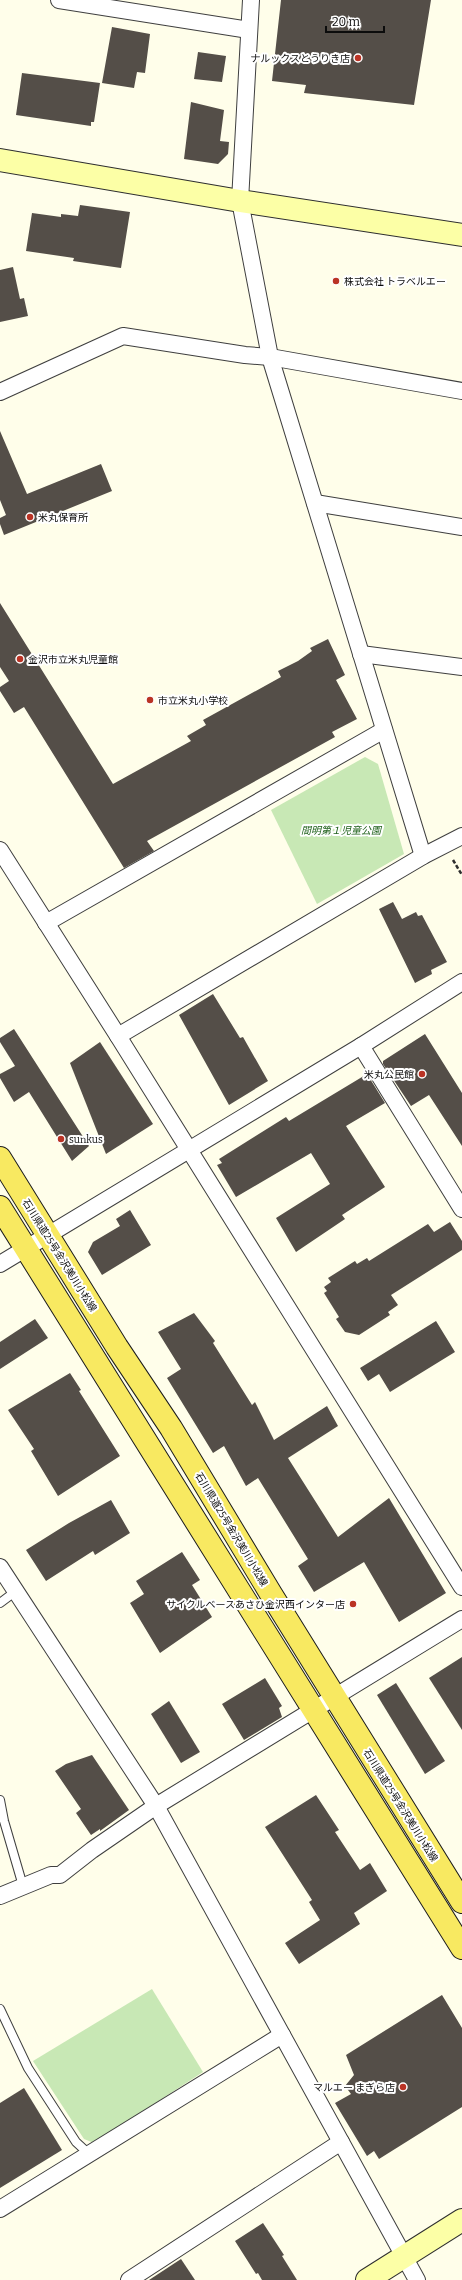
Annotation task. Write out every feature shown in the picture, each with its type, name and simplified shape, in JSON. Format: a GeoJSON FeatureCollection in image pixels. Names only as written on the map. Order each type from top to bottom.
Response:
{"type":"FeatureCollection","features":[{"type":"Feature","properties":{"kind":"main road","name":"石川県道25号金沢美川小松線"},"geometry":{"type":"LineString","coordinates":[[0,1158],[117,1347],[171,1428],[335,1698],[462,1902]]}},
{"type":"Feature","properties":{"kind":"main road"},"geometry":{"type":"LineString","coordinates":[[0,1207],[24,1248],[462,1948]]}},
{"type":"Feature","properties":{"kind":"street"},"geometry":{"type":"LineString","coordinates":[[59,0],[123,5],[249,30]]}},
{"type":"Feature","properties":{"kind":"street"},"geometry":{"type":"LineString","coordinates":[[251,0],[240,201],[270,357],[423,856]]}},
{"type":"Feature","properties":{"kind":"street"},"geometry":{"type":"LineString","coordinates":[[0,160],[240,201],[462,235]]}},
{"type":"Feature","properties":{"kind":"street"},"geometry":{"type":"LineString","coordinates":[[0,392],[122,336],[245,355],[270,357],[462,391]]}},
{"type":"Feature","properties":{"kind":"street"},"geometry":{"type":"LineString","coordinates":[[315,503],[462,527]]}},
{"type":"Feature","properties":{"kind":"street"},"geometry":{"type":"LineString","coordinates":[[361,654],[462,666]]}},
{"type":"Feature","properties":{"kind":"street"},"geometry":{"type":"LineString","coordinates":[[46,923],[384,730]]}},
{"type":"Feature","properties":{"kind":"street"},"geometry":{"type":"LineString","coordinates":[[118,1036],[423,856],[462,836]]}},
{"type":"Feature","properties":{"kind":"street"},"geometry":{"type":"LineString","coordinates":[[0,850],[462,1587]]}},
{"type":"Feature","properties":{"kind":"street"},"geometry":{"type":"LineString","coordinates":[[0,1264],[24,1248],[360,1046],[462,982]]}},
{"type":"Feature","properties":{"kind":"street"},"geometry":{"type":"LineString","coordinates":[[360,1046],[462,1209]]}},
{"type":"Feature","properties":{"kind":"street"},"geometry":{"type":"LineString","coordinates":[[0,1567],[156,1806],[417,2280]]}},
{"type":"Feature","properties":{"kind":"street"},"geometry":{"type":"LineString","coordinates":[[0,1896],[51,1875],[60,1875],[92,1850],[156,1806],[314,1711],[462,1618]]}},
{"type":"Feature","properties":{"kind":"street"},"geometry":{"type":"LineString","coordinates":[[0,2209],[282,2035]]}},
{"type":"Feature","properties":{"kind":"street"},"geometry":{"type":"LineString","coordinates":[[129,2280],[341,2142]]}},
{"type":"Feature","properties":{"kind":"street"},"geometry":{"type":"LineString","coordinates":[[367,2280],[462,2220]]}},
{"type":"Feature","properties":{"kind":"lane"},"geometry":{"type":"LineString","coordinates":[[0,1603],[16,1591]]}},
{"type":"Feature","properties":{"kind":"lane"},"geometry":{"type":"LineString","coordinates":[[0,1800],[2,1821],[23,1886]]}},
{"type":"Feature","properties":{"kind":"lane"},"geometry":{"type":"LineString","coordinates":[[0,2009],[28,2068],[76,2142],[89,2154]]}},
{"type":"Feature","properties":{"kind":"green space","name":"間明第１児童公園"},"geometry":{"type":"Polygon","coordinates":[[[365,757],[378,764],[404,854],[317,904],[271,810],[365,757]]]}},
{"type":"Feature","properties":{"kind":"green space"},"geometry":{"type":"Polygon","coordinates":[[[152,1989],[203,2072],[94,2143],[84,2139],[33,2061],[152,1989]]]}},
{"type":"Feature","properties":{"kind":"building"},"geometry":{"type":"Polygon","coordinates":[[[281,0],[431,0],[414,105],[304,93],[306,85],[272,81],[281,0]]]}},
{"type":"Feature","properties":{"kind":"building"},"geometry":{"type":"Polygon","coordinates":[[[112,27],[150,34],[145,73],[137,72],[134,88],[102,83],[112,27]]]}},
{"type":"Feature","properties":{"kind":"building"},"geometry":{"type":"Polygon","coordinates":[[[198,52],[226,56],[222,82],[194,79],[198,52]]]}},
{"type":"Feature","properties":{"kind":"building"},"geometry":{"type":"Polygon","coordinates":[[[22,73],[100,83],[94,122],[91,122],[91,126],[16,115],[22,73]]]}},
{"type":"Feature","properties":{"kind":"building"},"geometry":{"type":"Polygon","coordinates":[[[191,102],[224,110],[220,141],[229,142],[228,154],[218,164],[184,159],[191,102]]]}},
{"type":"Feature","properties":{"kind":"building"},"geometry":{"type":"Polygon","coordinates":[[[80,205],[130,212],[121,268],[73,261],[74,258],[26,251],[32,213],[61,217],[61,214],[78,216],[80,205]]]}},
{"type":"Feature","properties":{"kind":"building"},"geometry":{"type":"Polygon","coordinates":[[[13,267],[20,299],[24,298],[28,316],[0,322],[0,270],[13,267]]]}},
{"type":"Feature","properties":{"kind":"building"},"geometry":{"type":"Polygon","coordinates":[[[0,431],[27,494],[101,464],[112,491],[4,535],[0,524],[0,518],[6,515],[0,500],[0,431]]]}},
{"type":"Feature","properties":{"kind":"building"},"geometry":{"type":"Polygon","coordinates":[[[0,603],[113,784],[191,741],[187,736],[206,725],[203,720],[281,677],[278,671],[298,661],[312,651],[310,648],[328,639],[345,675],[336,680],[357,719],[332,732],[335,737],[147,841],[154,851],[124,868],[24,707],[14,713],[0,691],[0,687],[9,681],[0,667],[0,603]]]}},
{"type":"Feature","properties":{"kind":"building"},"geometry":{"type":"Polygon","coordinates":[[[393,902],[402,919],[416,912],[418,916],[422,915],[447,962],[431,970],[432,974],[415,983],[379,909],[393,902]]]}},
{"type":"Feature","properties":{"kind":"building"},"geometry":{"type":"Polygon","coordinates":[[[213,994],[240,1038],[243,1037],[268,1081],[229,1105],[179,1015],[213,994]]]}},
{"type":"Feature","properties":{"kind":"building"},"geometry":{"type":"Polygon","coordinates":[[[14,1029],[89,1146],[72,1161],[29,1092],[14,1102],[0,1078],[0,1074],[15,1066],[0,1042],[0,1038],[14,1029]]]}},
{"type":"Feature","properties":{"kind":"building"},"geometry":{"type":"Polygon","coordinates":[[[425,1034],[462,1093],[462,1146],[429,1095],[411,1106],[383,1064],[383,1061],[425,1034]]]}},
{"type":"Feature","properties":{"kind":"building"},"geometry":{"type":"Polygon","coordinates":[[[100,1042],[153,1124],[106,1154],[70,1063],[100,1042]]]}},
{"type":"Feature","properties":{"kind":"building"},"geometry":{"type":"Polygon","coordinates":[[[367,1074],[385,1103],[346,1126],[385,1187],[342,1215],[345,1219],[296,1252],[276,1218],[330,1184],[311,1153],[236,1197],[217,1165],[222,1163],[219,1159],[286,1117],[289,1121],[367,1074]]]}},
{"type":"Feature","properties":{"kind":"building"},"geometry":{"type":"Polygon","coordinates":[[[130,1210],[151,1245],[102,1275],[88,1252],[93,1242],[120,1226],[116,1219],[130,1210]]]}},
{"type":"Feature","properties":{"kind":"building"},"geometry":{"type":"Polygon","coordinates":[[[450,1222],[462,1241],[462,1250],[391,1295],[398,1305],[388,1312],[390,1315],[359,1335],[345,1332],[336,1319],[339,1317],[324,1293],[327,1291],[324,1287],[331,1282],[328,1278],[355,1261],[357,1264],[367,1258],[369,1261],[428,1224],[434,1232],[450,1222]]]}},
{"type":"Feature","properties":{"kind":"building"},"geometry":{"type":"Polygon","coordinates":[[[194,1313],[215,1341],[213,1343],[252,1405],[255,1402],[274,1440],[327,1406],[338,1426],[288,1458],[338,1537],[389,1498],[446,1593],[399,1622],[364,1562],[314,1592],[298,1566],[308,1559],[258,1478],[246,1486],[224,1446],[213,1453],[167,1378],[181,1369],[158,1332],[194,1313]]]}},
{"type":"Feature","properties":{"kind":"building"},"geometry":{"type":"Polygon","coordinates":[[[35,1319],[48,1338],[0,1369],[0,1342],[35,1319]]]}},
{"type":"Feature","properties":{"kind":"building"},"geometry":{"type":"Polygon","coordinates":[[[436,1321],[455,1352],[390,1392],[379,1374],[368,1381],[360,1368],[436,1321]]]}},
{"type":"Feature","properties":{"kind":"building"},"geometry":{"type":"Polygon","coordinates":[[[70,1373],[81,1390],[79,1391],[120,1456],[58,1496],[31,1451],[34,1449],[8,1410],[70,1373]]]}},
{"type":"Feature","properties":{"kind":"building"},"geometry":{"type":"Polygon","coordinates":[[[111,1500],[130,1533],[95,1555],[93,1551],[46,1581],[26,1550],[69,1523],[111,1500]]]}},
{"type":"Feature","properties":{"kind":"building"},"geometry":{"type":"Polygon","coordinates":[[[182,1552],[200,1580],[192,1585],[212,1617],[160,1653],[130,1603],[144,1594],[136,1581],[182,1552]]]}},
{"type":"Feature","properties":{"kind":"building"},"geometry":{"type":"Polygon","coordinates":[[[462,1657],[462,1730],[429,1678],[462,1657]]]}},
{"type":"Feature","properties":{"kind":"building"},"geometry":{"type":"Polygon","coordinates":[[[265,1678],[282,1706],[279,1708],[282,1717],[244,1740],[222,1704],[265,1678]]]}},
{"type":"Feature","properties":{"kind":"building"},"geometry":{"type":"Polygon","coordinates":[[[396,1683],[445,1761],[425,1774],[377,1695],[396,1683]]]}},
{"type":"Feature","properties":{"kind":"building"},"geometry":{"type":"Polygon","coordinates":[[[169,1701],[200,1752],[181,1763],[151,1714],[169,1701]]]}},
{"type":"Feature","properties":{"kind":"building"},"geometry":{"type":"Polygon","coordinates":[[[92,1755],[129,1810],[100,1831],[100,1829],[91,1835],[76,1813],[81,1809],[55,1771],[66,1764],[92,1755]]]}},
{"type":"Feature","properties":{"kind":"building"},"geometry":{"type":"Polygon","coordinates":[[[316,1795],[339,1830],[335,1832],[360,1870],[370,1863],[387,1891],[354,1913],[360,1924],[299,1964],[285,1943],[320,1920],[309,1902],[312,1900],[265,1827],[316,1795]]]}},
{"type":"Feature","properties":{"kind":"building"},"geometry":{"type":"Polygon","coordinates":[[[442,1995],[462,2028],[462,2107],[379,2159],[374,2151],[367,2156],[335,2103],[351,2094],[345,2086],[354,2075],[346,2055],[442,1995]]]}},
{"type":"Feature","properties":{"kind":"building"},"geometry":{"type":"Polygon","coordinates":[[[24,2088],[62,2150],[0,2188],[0,2103],[24,2088]]]}},
{"type":"Feature","properties":{"kind":"building"},"geometry":{"type":"Polygon","coordinates":[[[263,2223],[284,2255],[282,2256],[297,2280],[262,2280],[258,2273],[256,2274],[235,2241],[263,2223]]]}},
{"type":"Feature","properties":{"kind":"building"},"geometry":{"type":"Polygon","coordinates":[[[181,2259],[195,2280],[149,2280],[181,2259]]]}},
{"type":"Feature","properties":{"kind":"place","name":"ナルックスとうりき店"},"geometry":{"type":"Point","coordinates":[358,58]}},
{"type":"Feature","properties":{"kind":"place","name":"株式会社 トラベルエー"},"geometry":{"type":"Point","coordinates":[336,281]}},
{"type":"Feature","properties":{"kind":"place","name":"米丸保育所"},"geometry":{"type":"Point","coordinates":[30,517]}},
{"type":"Feature","properties":{"kind":"place","name":"金沢市立米丸児童館"},"geometry":{"type":"Point","coordinates":[20,659]}},
{"type":"Feature","properties":{"kind":"place","name":"市立米丸小学校"},"geometry":{"type":"Point","coordinates":[150,700]}},
{"type":"Feature","properties":{"kind":"place","name":"米丸公民館"},"geometry":{"type":"Point","coordinates":[422,1074]}},
{"type":"Feature","properties":{"kind":"place","name":"sunkus"},"geometry":{"type":"Point","coordinates":[61,1139]}},
{"type":"Feature","properties":{"kind":"place","name":"サイクルベースあさひ金沢西インター店"},"geometry":{"type":"Point","coordinates":[353,1604]}},
{"type":"Feature","properties":{"kind":"place","name":"マルエー まぎら店"},"geometry":{"type":"Point","coordinates":[403,2087]}}]}
